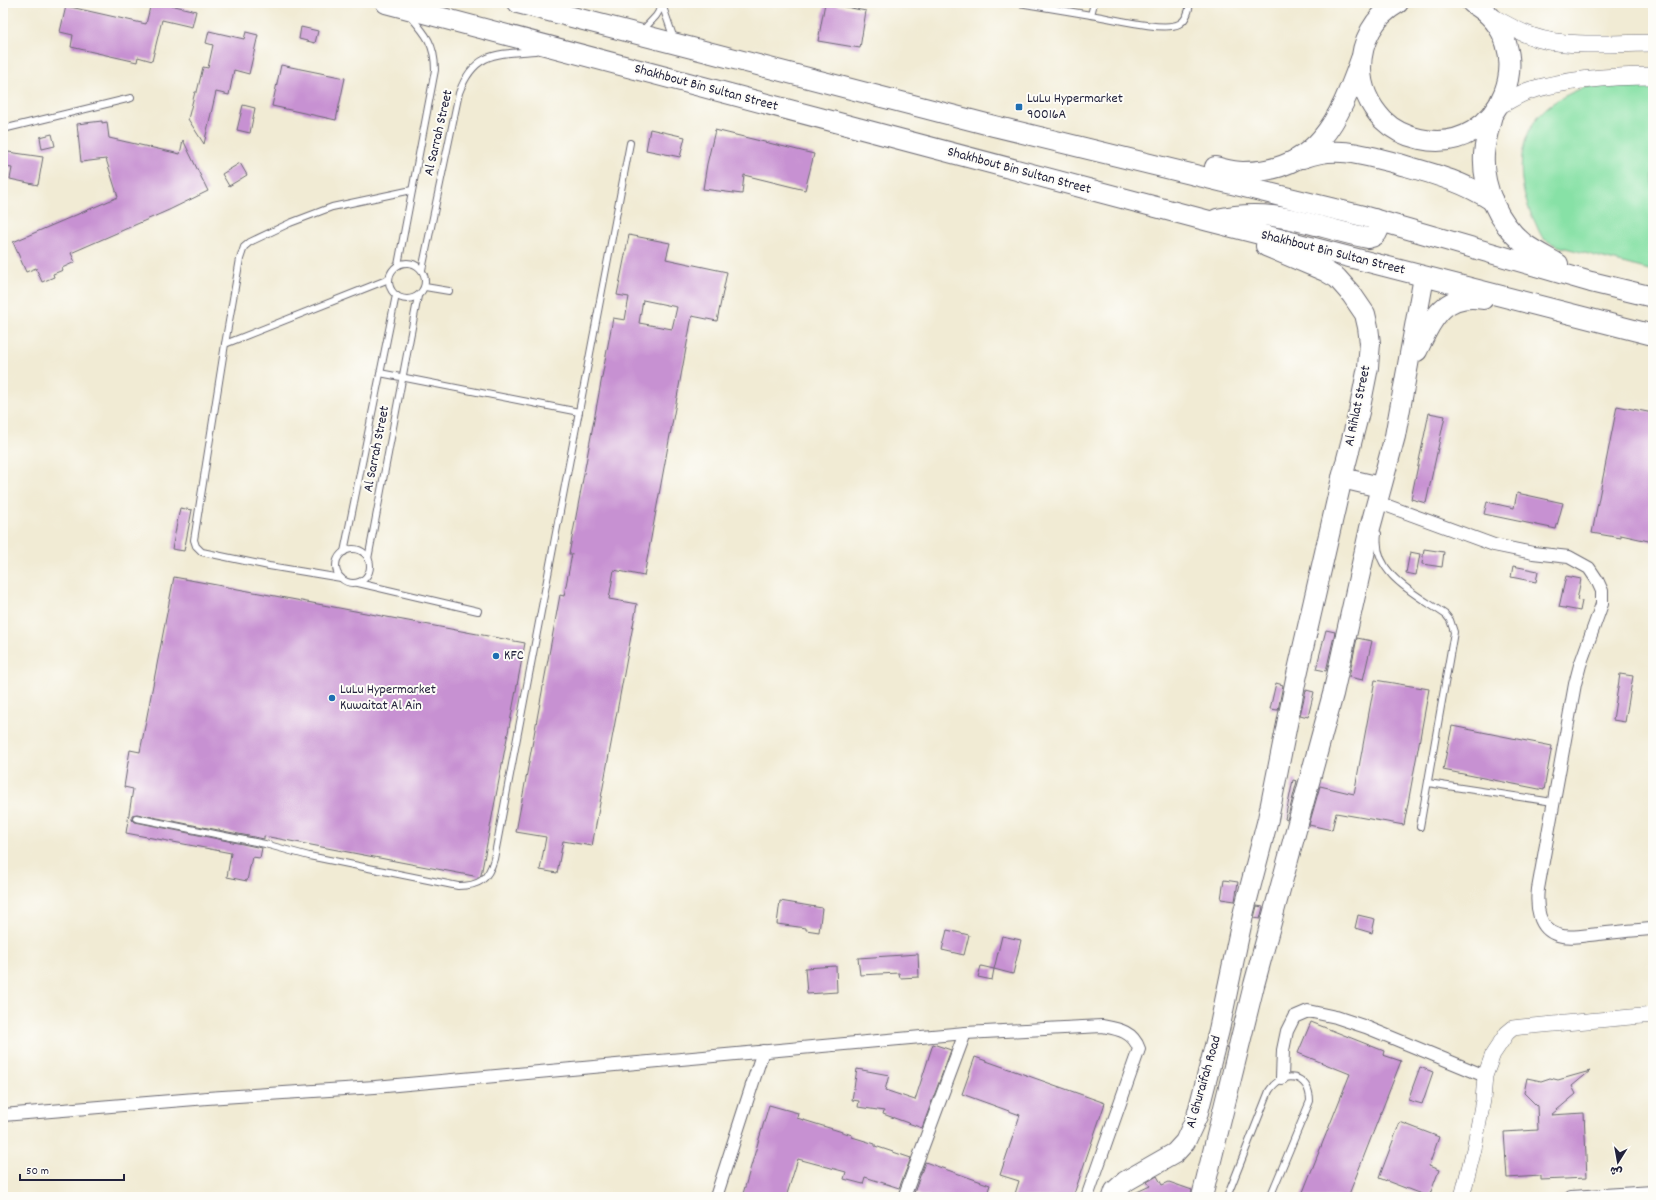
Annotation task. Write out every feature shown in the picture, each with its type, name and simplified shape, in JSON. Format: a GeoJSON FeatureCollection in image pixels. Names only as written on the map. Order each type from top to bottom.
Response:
{"type":"FeatureCollection","features":[{"type":"Feature","properties":{"kind":"main road"},"geometry":{"type":"LineString","coordinates":[[518,3],[994,126],[1374,219],[1591,282],[1653,297]]}},
{"type":"Feature","properties":{"kind":"main road","name":"Shakhbout Bin Sultan Street"},"geometry":{"type":"LineString","coordinates":[[394,5],[1209,221],[1653,335]]}},
{"type":"Feature","properties":{"kind":"main road"},"geometry":{"type":"LineString","coordinates":[[1300,158],[1318,144],[1340,112],[1350,92],[1368,34],[1375,23],[1391,6]]}},
{"type":"Feature","properties":{"kind":"main road"},"geometry":{"type":"LineString","coordinates":[[1361,59],[1361,74],[1369,102],[1377,114],[1388,124],[1413,138],[1427,141],[1442,141],[1470,133],[1482,125],[1495,110],[1504,95],[1508,83],[1509,58],[1502,34],[1478,7]]}},
{"type":"Feature","properties":{"kind":"main road"},"geometry":{"type":"LineString","coordinates":[[1478,7],[1517,30],[1536,38],[1560,42],[1580,43],[1653,43]]}},
{"type":"Feature","properties":{"kind":"main road"},"geometry":{"type":"LineString","coordinates":[[1591,282],[1538,253],[1514,234],[1504,222],[1493,201],[1487,184],[1484,166],[1484,153],[1495,110],[1530,90],[1553,85],[1582,80],[1653,76]]}},
{"type":"Feature","properties":{"kind":"main road"},"geometry":{"type":"LineString","coordinates":[[994,126],[1011,121],[1022,120],[1034,122],[1242,172],[1270,170],[1317,153],[1342,152],[1369,156],[1459,182],[1493,201]]}},
{"type":"Feature","properties":{"kind":"main road"},"geometry":{"type":"LineString","coordinates":[[1209,221],[1242,215],[1268,215],[1288,218],[1368,238],[1376,234],[1378,230],[1379,226],[1374,219]]}},
{"type":"Feature","properties":{"kind":"main road","name":"Al Rihlat Street"},"geometry":{"type":"LineString","coordinates":[[1209,221],[1300,260],[1337,278],[1352,295],[1365,314],[1370,343],[1368,367],[1359,412],[1342,478],[1296,679]]}},
{"type":"Feature","properties":{"kind":"main road"},"geometry":{"type":"LineString","coordinates":[[1342,478],[1381,501],[1395,436],[1424,277]]}},
{"type":"Feature","properties":{"kind":"main road"},"geometry":{"type":"LineString","coordinates":[[1406,374],[1434,319],[1443,309],[1459,298],[1471,297],[1560,311]]}},
{"type":"Feature","properties":{"kind":"main road","name":"Al Ghuraifah Road"},"geometry":{"type":"LineString","coordinates":[[1202,1197],[1254,984],[1268,938],[1307,787],[1328,717],[1347,632],[1381,501]]}},
{"type":"Feature","properties":{"kind":"main road","name":"Al Ghuraifah Road"},"geometry":{"type":"LineString","coordinates":[[1113,1197],[1115,1191],[1126,1181],[1176,1153],[1185,1142],[1197,1116],[1219,1030],[1240,931],[1268,819],[1296,679]]}},
{"type":"Feature","properties":{"kind":"street"},"geometry":{"type":"LineString","coordinates":[[1381,501],[1494,545],[1533,554],[1569,557],[1589,568],[1597,580],[1602,592],[1602,604],[1580,664],[1575,684],[1553,802],[1537,902],[1538,913],[1545,926],[1558,935],[1572,936],[1653,929]]}},
{"type":"Feature","properties":{"kind":"street"},"geometry":{"type":"LineString","coordinates":[[1282,1078],[1283,1050],[1287,1031],[1294,1017],[1308,1011],[1336,1017],[1366,1026],[1485,1076]]}},
{"type":"Feature","properties":{"kind":"street"},"geometry":{"type":"LineString","coordinates":[[1462,1197],[1474,1149],[1483,1100],[1485,1076],[1493,1054],[1512,1028],[1653,1015]]}},
{"type":"Feature","properties":{"kind":"street"},"geometry":{"type":"LineString","coordinates":[[3,1115],[207,1098],[375,1087],[965,1033],[1102,1026],[1122,1030],[1132,1036],[1139,1049],[1087,1197]]}},
{"type":"Feature","properties":{"kind":"street"},"geometry":{"type":"LineString","coordinates":[[904,1197],[965,1033]]}},
{"type":"Feature","properties":{"kind":"street"},"geometry":{"type":"LineString","coordinates":[[716,1197],[763,1051]]}},
{"type":"Feature","properties":{"kind":"street"},"geometry":{"type":"LineString","coordinates":[[1571,1197],[1653,1192]]}},
{"type":"Feature","properties":{"kind":"lane"},"geometry":{"type":"LineString","coordinates":[[1019,3],[1163,27],[1171,27],[1184,20],[1188,14],[1190,3]]}},
{"type":"Feature","properties":{"kind":"lane"},"geometry":{"type":"LineString","coordinates":[[1091,15],[1094,3]]}},
{"type":"Feature","properties":{"kind":"lane","name":"Al Sarrah Street"},"geometry":{"type":"LineString","coordinates":[[394,5],[425,34],[435,56],[435,70],[398,265]]}},
{"type":"Feature","properties":{"kind":"lane"},"geometry":{"type":"LineString","coordinates":[[639,34],[652,21],[664,5]]}},
{"type":"Feature","properties":{"kind":"lane"},"geometry":{"type":"LineString","coordinates":[[664,5],[670,31],[675,43]]}},
{"type":"Feature","properties":{"kind":"lane","name":"Al Sarrah Street"},"geometry":{"type":"LineString","coordinates":[[422,270],[459,93],[463,81],[470,70],[477,63],[490,56],[505,53],[557,49]]}},
{"type":"Feature","properties":{"kind":"lane"},"geometry":{"type":"LineString","coordinates":[[3,129],[130,98]]}},
{"type":"Feature","properties":{"kind":"lane"},"geometry":{"type":"LineString","coordinates":[[136,818],[265,844],[309,856],[452,885],[468,886],[477,884],[486,878],[492,869],[494,859],[630,143]]}},
{"type":"Feature","properties":{"kind":"lane"},"geometry":{"type":"LineString","coordinates":[[341,578],[227,558],[202,552],[196,546],[194,540],[224,344],[240,259],[244,247],[250,242],[290,223],[332,207],[412,190]]}},
{"type":"Feature","properties":{"kind":"lane"},"geometry":{"type":"LineString","coordinates":[[411,263],[417,265],[422,270],[425,275],[425,287],[418,296],[407,299],[396,295],[389,285],[390,273],[398,265],[411,263]]}},
{"type":"Feature","properties":{"kind":"lane"},"geometry":{"type":"LineString","coordinates":[[224,344],[389,279]]}},
{"type":"Feature","properties":{"kind":"lane"},"geometry":{"type":"LineString","coordinates":[[425,287],[449,291]]}},
{"type":"Feature","properties":{"kind":"lane","name":"Al Sarrah Street"},"geometry":{"type":"LineString","coordinates":[[344,552],[396,295]]}},
{"type":"Feature","properties":{"kind":"lane","name":"Al Sarrah Street"},"geometry":{"type":"LineString","coordinates":[[368,559],[418,296]]}},
{"type":"Feature","properties":{"kind":"lane"},"geometry":{"type":"LineString","coordinates":[[380,373],[579,412]]}},
{"type":"Feature","properties":{"kind":"lane"},"geometry":{"type":"LineString","coordinates":[[1378,530],[1377,547],[1382,563],[1387,570],[1398,582],[1446,615],[1453,627],[1454,638],[1420,827]]}},
{"type":"Feature","properties":{"kind":"lane"},"geometry":{"type":"LineString","coordinates":[[358,582],[367,576],[370,565],[368,559],[360,551],[355,550],[344,552],[336,561],[336,567],[341,578],[346,582],[358,582],[478,611]]}},
{"type":"Feature","properties":{"kind":"lane"},"geometry":{"type":"LineString","coordinates":[[1428,783],[1553,802]]}},
{"type":"Feature","properties":{"kind":"lane"},"geometry":{"type":"LineString","coordinates":[[1227,1197],[1272,1085],[1282,1078],[1295,1077],[1305,1084],[1308,1089],[1310,1101],[1270,1197]]}},
{"type":"Feature","properties":{"kind":"green space"},"geometry":{"type":"Polygon","coordinates":[[[1607,85],[1653,85],[1653,271],[1558,246],[1544,239],[1528,205],[1523,189],[1521,172],[1522,156],[1532,125],[1542,112],[1556,101],[1580,89],[1607,85]]]}},
{"type":"Feature","properties":{"kind":"building"},"geometry":{"type":"Polygon","coordinates":[[[151,3],[162,3],[196,11],[192,27],[162,20],[152,61],[138,57],[137,62],[71,47],[73,35],[60,32],[66,6],[146,24],[151,3]]]}},
{"type":"Feature","properties":{"kind":"building"},"geometry":{"type":"Polygon","coordinates":[[[825,3],[866,11],[860,48],[818,41],[825,3]]]}},
{"type":"Feature","properties":{"kind":"building"},"geometry":{"type":"Polygon","coordinates":[[[301,27],[318,31],[315,43],[299,39],[301,27]]]}},
{"type":"Feature","properties":{"kind":"building"},"geometry":{"type":"Polygon","coordinates":[[[209,31],[244,39],[246,32],[258,35],[249,74],[234,70],[229,95],[216,92],[204,144],[188,119],[203,67],[208,68],[213,45],[206,43],[209,31]]]}},
{"type":"Feature","properties":{"kind":"building"},"geometry":{"type":"Polygon","coordinates":[[[281,65],[345,78],[336,120],[272,106],[281,65]]]}},
{"type":"Feature","properties":{"kind":"building"},"geometry":{"type":"Polygon","coordinates":[[[243,105],[255,108],[250,133],[237,130],[243,105]]]}},
{"type":"Feature","properties":{"kind":"building"},"geometry":{"type":"Polygon","coordinates":[[[102,121],[102,123],[107,122],[109,138],[180,154],[183,140],[208,191],[169,210],[71,253],[75,262],[62,268],[63,270],[53,274],[54,277],[42,282],[36,268],[26,272],[13,242],[118,197],[106,159],[81,162],[77,124],[102,121]]]}},
{"type":"Feature","properties":{"kind":"building"},"geometry":{"type":"Polygon","coordinates":[[[650,129],[685,137],[680,157],[646,150],[650,129]]]}},
{"type":"Feature","properties":{"kind":"building"},"geometry":{"type":"Polygon","coordinates":[[[715,130],[814,154],[805,190],[744,175],[742,194],[703,189],[715,130]]]}},
{"type":"Feature","properties":{"kind":"building"},"geometry":{"type":"Polygon","coordinates":[[[52,134],[55,146],[42,149],[40,137],[52,134]]]}},
{"type":"Feature","properties":{"kind":"building"},"geometry":{"type":"Polygon","coordinates":[[[8,152],[43,157],[38,185],[10,179],[12,168],[6,167],[8,152]]]}},
{"type":"Feature","properties":{"kind":"building"},"geometry":{"type":"Polygon","coordinates":[[[240,163],[247,175],[229,186],[222,174],[240,163]]]}},
{"type":"Feature","properties":{"kind":"building"},"geometry":{"type":"Polygon","coordinates":[[[629,235],[670,243],[666,259],[727,272],[717,321],[692,316],[644,576],[614,570],[609,599],[637,604],[592,846],[563,841],[557,873],[540,870],[546,837],[516,832],[560,595],[564,596],[572,554],[569,554],[613,318],[625,320],[629,297],[617,295],[629,235]],[[643,300],[639,323],[672,329],[677,307],[643,300]]]}},
{"type":"Feature","properties":{"kind":"building"},"geometry":{"type":"Polygon","coordinates":[[[1617,406],[1653,413],[1653,542],[1621,535],[1621,538],[1592,533],[1617,406]]]}},
{"type":"Feature","properties":{"kind":"building"},"geometry":{"type":"Polygon","coordinates":[[[1429,413],[1445,416],[1426,503],[1411,499],[1429,413]]]}},
{"type":"Feature","properties":{"kind":"building"},"geometry":{"type":"Polygon","coordinates":[[[1517,493],[1563,503],[1556,529],[1484,514],[1487,502],[1514,508],[1517,493]]]}},
{"type":"Feature","properties":{"kind":"building"},"geometry":{"type":"Polygon","coordinates":[[[180,508],[192,510],[184,551],[172,549],[180,508]]]}},
{"type":"Feature","properties":{"kind":"building"},"geometry":{"type":"Polygon","coordinates":[[[1424,549],[1444,552],[1442,567],[1422,564],[1424,549]]]}},
{"type":"Feature","properties":{"kind":"building"},"geometry":{"type":"Polygon","coordinates":[[[1410,552],[1420,554],[1416,575],[1406,573],[1410,552]]]}},
{"type":"Feature","properties":{"kind":"building"},"geometry":{"type":"Polygon","coordinates":[[[1513,566],[1538,571],[1536,582],[1511,577],[1513,566]]]}},
{"type":"Feature","properties":{"kind":"building"},"geometry":{"type":"Polygon","coordinates":[[[1566,576],[1581,579],[1577,600],[1582,601],[1580,611],[1559,607],[1566,576]]]}},
{"type":"Feature","properties":{"kind":"building","name":"LuLu Hypermarket Kuwaitat Al Ain"},"geometry":{"type":"Polygon","coordinates":[[[174,577],[525,643],[481,875],[479,877],[264,836],[264,839],[137,814],[132,815],[132,820],[135,822],[262,848],[260,858],[252,857],[247,881],[227,877],[231,853],[126,833],[133,789],[124,787],[130,750],[140,752],[174,577]]]}},
{"type":"Feature","properties":{"kind":"building"},"geometry":{"type":"Polygon","coordinates":[[[1326,630],[1335,632],[1326,671],[1316,669],[1326,630]]]}},
{"type":"Feature","properties":{"kind":"building"},"geometry":{"type":"Polygon","coordinates":[[[1357,638],[1372,641],[1363,680],[1349,677],[1357,638]]]}},
{"type":"Feature","properties":{"kind":"building"},"geometry":{"type":"Polygon","coordinates":[[[1620,674],[1633,676],[1625,722],[1613,720],[1620,674]]]}},
{"type":"Feature","properties":{"kind":"building"},"geometry":{"type":"Polygon","coordinates":[[[1375,680],[1429,689],[1404,825],[1336,813],[1332,830],[1309,825],[1320,786],[1354,794],[1375,680]]]}},
{"type":"Feature","properties":{"kind":"building"},"geometry":{"type":"Polygon","coordinates":[[[1276,683],[1283,685],[1278,710],[1270,709],[1276,683]]]}},
{"type":"Feature","properties":{"kind":"building"},"geometry":{"type":"Polygon","coordinates":[[[1306,690],[1314,692],[1308,717],[1300,715],[1306,690]]]}},
{"type":"Feature","properties":{"kind":"building"},"geometry":{"type":"Polygon","coordinates":[[[1452,726],[1552,746],[1544,790],[1443,770],[1452,726]]]}},
{"type":"Feature","properties":{"kind":"building"},"geometry":{"type":"Polygon","coordinates":[[[1293,780],[1297,781],[1287,820],[1285,819],[1293,780]]]}},
{"type":"Feature","properties":{"kind":"building"},"geometry":{"type":"Polygon","coordinates":[[[1224,880],[1238,882],[1235,901],[1221,899],[1224,880]]]}},
{"type":"Feature","properties":{"kind":"building"},"geometry":{"type":"Polygon","coordinates":[[[780,901],[822,908],[819,932],[806,930],[806,928],[777,924],[780,901]]]}},
{"type":"Feature","properties":{"kind":"building"},"geometry":{"type":"Polygon","coordinates":[[[1257,906],[1263,907],[1260,919],[1254,918],[1257,906]]]}},
{"type":"Feature","properties":{"kind":"building"},"geometry":{"type":"Polygon","coordinates":[[[1358,915],[1375,919],[1372,933],[1355,928],[1358,915]]]}},
{"type":"Feature","properties":{"kind":"building"},"geometry":{"type":"Polygon","coordinates":[[[947,930],[969,935],[964,955],[942,950],[947,930]]]}},
{"type":"Feature","properties":{"kind":"building"},"geometry":{"type":"Polygon","coordinates":[[[1002,936],[1021,940],[1013,974],[994,969],[1002,936]]]}},
{"type":"Feature","properties":{"kind":"building"},"geometry":{"type":"Polygon","coordinates":[[[918,954],[919,977],[900,978],[899,973],[860,975],[858,958],[918,954]]]}},
{"type":"Feature","properties":{"kind":"building"},"geometry":{"type":"Polygon","coordinates":[[[836,966],[837,992],[807,994],[805,968],[836,966]]]}},
{"type":"Feature","properties":{"kind":"building"},"geometry":{"type":"Polygon","coordinates":[[[981,966],[994,969],[992,980],[978,977],[981,966]]]}},
{"type":"Feature","properties":{"kind":"building"},"geometry":{"type":"Polygon","coordinates":[[[1311,1022],[1384,1051],[1383,1055],[1401,1061],[1348,1197],[1301,1197],[1350,1074],[1298,1053],[1311,1022]]]}},
{"type":"Feature","properties":{"kind":"building"},"geometry":{"type":"Polygon","coordinates":[[[933,1044],[951,1050],[922,1128],[883,1114],[884,1111],[858,1107],[859,1101],[852,1100],[857,1069],[889,1075],[885,1090],[915,1100],[933,1044]]]}},
{"type":"Feature","properties":{"kind":"building"},"geometry":{"type":"Polygon","coordinates":[[[975,1057],[1105,1103],[1073,1197],[1014,1197],[1019,1181],[1000,1175],[1020,1115],[962,1094],[975,1057]]]}},
{"type":"Feature","properties":{"kind":"building"},"geometry":{"type":"Polygon","coordinates":[[[1420,1067],[1433,1072],[1422,1104],[1408,1100],[1420,1067]]]}},
{"type":"Feature","properties":{"kind":"building"},"geometry":{"type":"Polygon","coordinates":[[[1590,1071],[1572,1086],[1576,1094],[1551,1115],[1584,1113],[1587,1178],[1541,1180],[1541,1176],[1507,1178],[1504,1132],[1538,1130],[1537,1106],[1524,1093],[1527,1078],[1541,1081],[1550,1078],[1558,1080],[1590,1071]]]}},
{"type":"Feature","properties":{"kind":"building"},"geometry":{"type":"Polygon","coordinates":[[[769,1105],[798,1113],[797,1118],[852,1135],[852,1137],[875,1144],[875,1146],[911,1158],[899,1188],[865,1177],[863,1184],[844,1179],[846,1172],[798,1159],[786,1197],[742,1197],[769,1105]]]}},
{"type":"Feature","properties":{"kind":"building"},"geometry":{"type":"Polygon","coordinates":[[[1400,1122],[1439,1137],[1429,1166],[1439,1170],[1429,1197],[1379,1178],[1400,1122]]]}},
{"type":"Feature","properties":{"kind":"building"},"geometry":{"type":"Polygon","coordinates":[[[925,1162],[990,1185],[986,1197],[919,1197],[920,1195],[914,1193],[925,1162]]]}},
{"type":"Feature","properties":{"kind":"building"},"geometry":{"type":"Polygon","coordinates":[[[1157,1176],[1162,1185],[1169,1182],[1192,1190],[1191,1197],[1126,1197],[1150,1186],[1147,1182],[1157,1176]]]}},
{"type":"Feature","properties":{"kind":"place","name":"LuLu Hypermarket 90016A"},"geometry":{"type":"Point","coordinates":[1019,107]}},
{"type":"Feature","properties":{"kind":"place","name":"KFC"},"geometry":{"type":"Point","coordinates":[496,656]}},
{"type":"Feature","properties":{"kind":"place","name":"LuLu Hypermarket Kuwaitat Al Ain"},"geometry":{"type":"Point","coordinates":[332,698]}}]}
